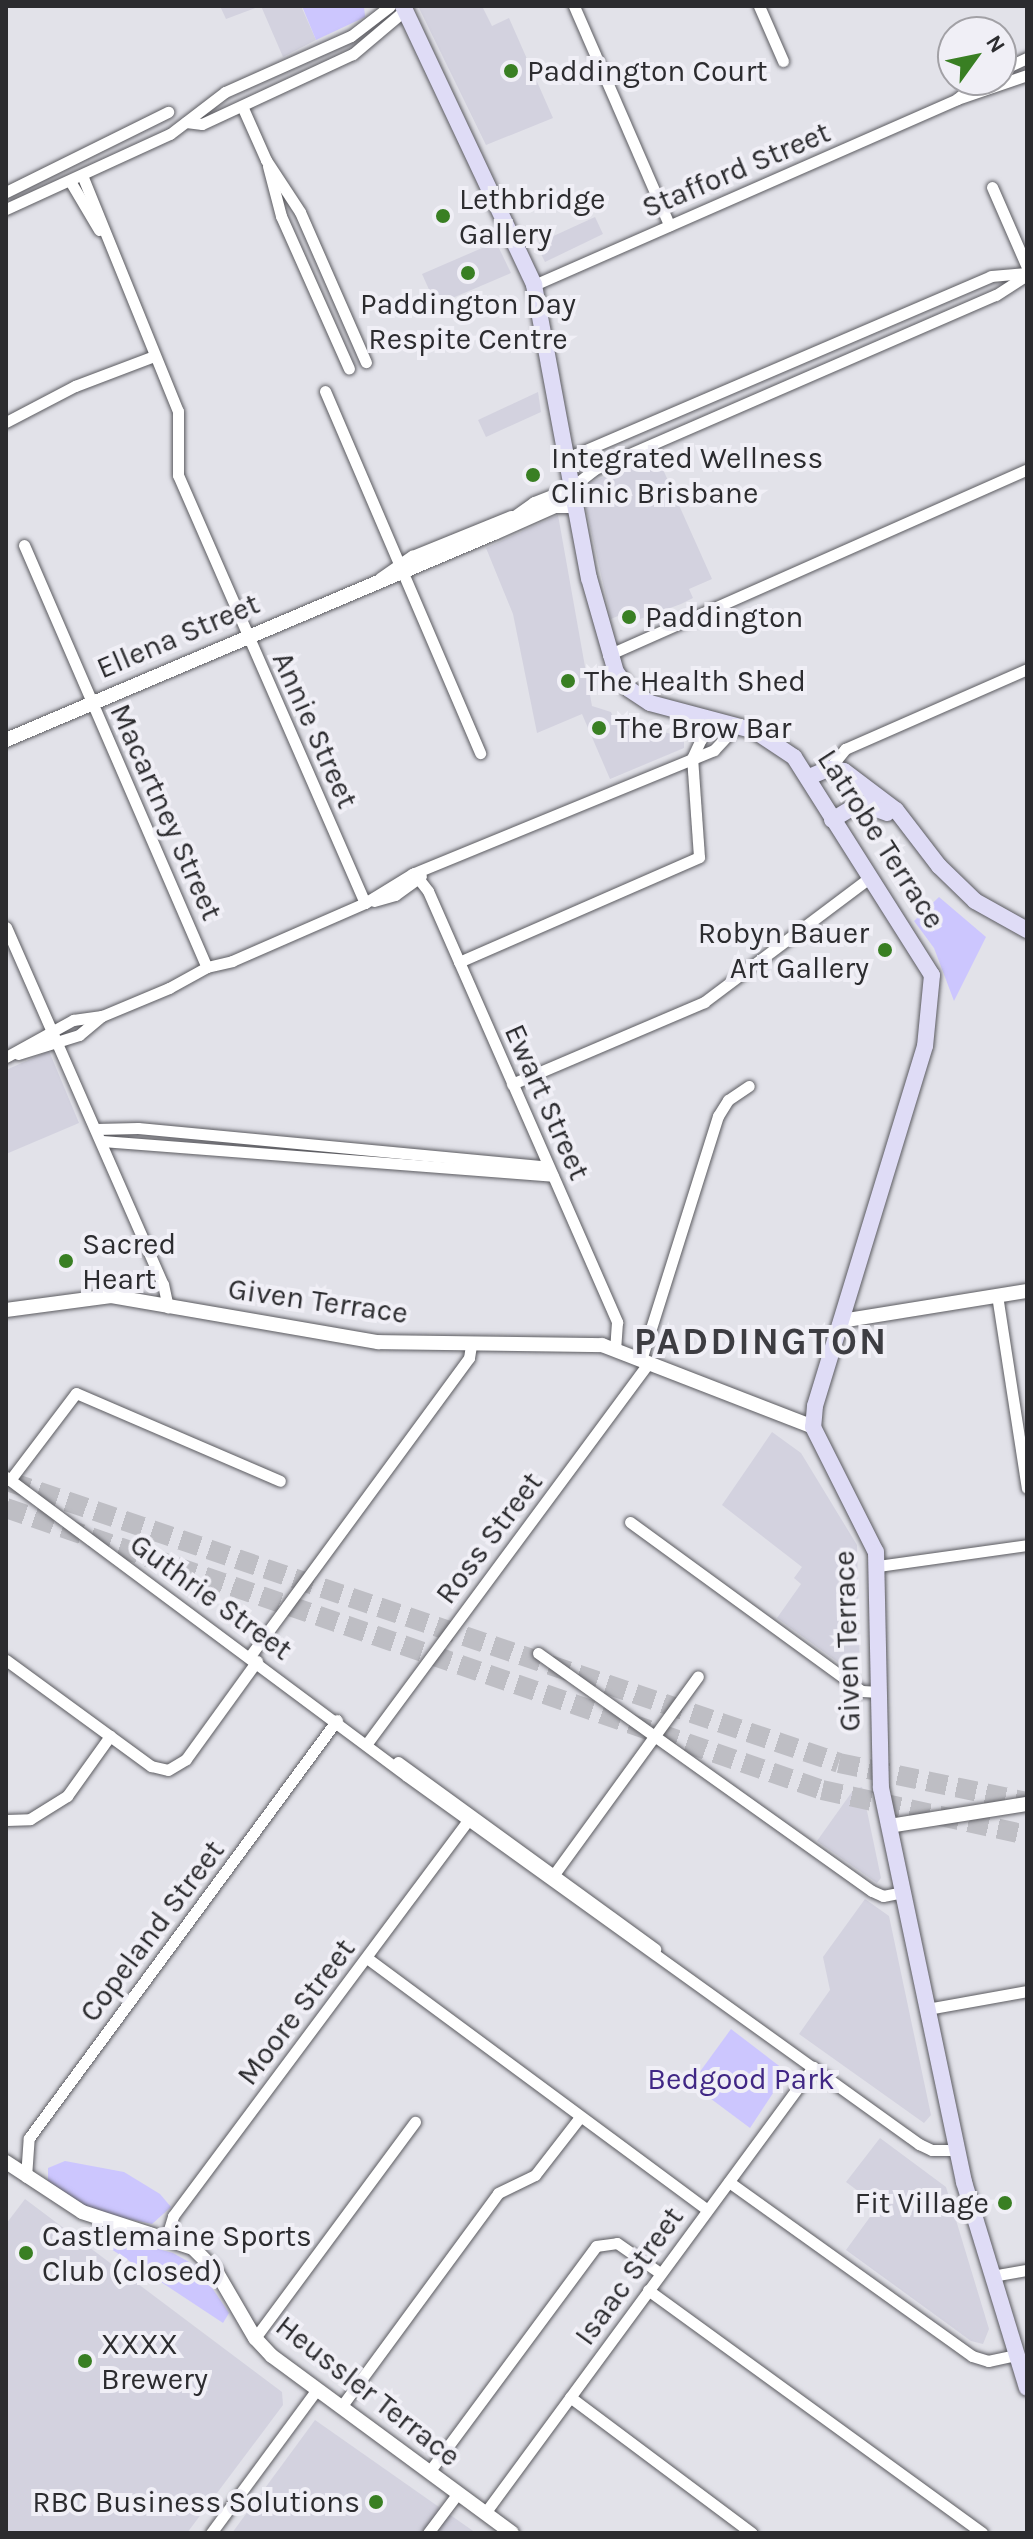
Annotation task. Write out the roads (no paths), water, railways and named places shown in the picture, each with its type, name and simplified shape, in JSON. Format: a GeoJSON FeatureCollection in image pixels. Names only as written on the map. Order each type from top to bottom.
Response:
{"type":"FeatureCollection","features":[{"type":"Feature","properties":{"kind":"main road","name":"Latrobe Terrace"},"geometry":{"type":"LineString","coordinates":[[398,9],[414,32],[534,285],[608,655],[637,696],[776,741],[809,777],[832,820],[926,961],[933,1005],[813,1427]]}},
{"type":"Feature","properties":{"kind":"main road"},"geometry":{"type":"LineString","coordinates":[[809,777],[829,769],[849,776],[896,810],[929,853]]}},
{"type":"Feature","properties":{"kind":"main road"},"geometry":{"type":"LineString","coordinates":[[847,810],[855,793],[849,776]]}},
{"type":"Feature","properties":{"kind":"main road"},"geometry":{"type":"LineString","coordinates":[[832,820],[860,803],[877,806],[981,906],[1027,930]]}},
{"type":"Feature","properties":{"kind":"main road","name":"Given Terrace"},"geometry":{"type":"LineString","coordinates":[[813,1427],[868,1527],[878,1566],[880,1778],[956,2150],[1027,2388]]}},
{"type":"Feature","properties":{"kind":"street"},"geometry":{"type":"LineString","coordinates":[[574,6],[669,225]]}},
{"type":"Feature","properties":{"kind":"street"},"geometry":{"type":"LineString","coordinates":[[759,6],[783,61]]}},
{"type":"Feature","properties":{"kind":"street"},"geometry":{"type":"LineString","coordinates":[[186,122],[199,125],[353,54],[382,29],[398,9]]}},
{"type":"Feature","properties":{"kind":"street"},"geometry":{"type":"LineString","coordinates":[[6,209],[70,181],[186,122],[225,92],[351,36],[398,9]]}},
{"type":"Feature","properties":{"kind":"street"},"geometry":{"type":"LineString","coordinates":[[351,36],[382,29]]}},
{"type":"Feature","properties":{"kind":"street","name":"Stafford Street"},"geometry":{"type":"LineString","coordinates":[[534,285],[957,99],[1027,75]]}},
{"type":"Feature","properties":{"kind":"street","name":"Stafford Street"},"geometry":{"type":"LineString","coordinates":[[957,99],[961,96]]}},
{"type":"Feature","properties":{"kind":"street"},"geometry":{"type":"LineString","coordinates":[[242,106],[266,160],[281,216],[349,369]]}},
{"type":"Feature","properties":{"kind":"street"},"geometry":{"type":"LineString","coordinates":[[6,192],[168,112]]}},
{"type":"Feature","properties":{"kind":"street"},"geometry":{"type":"LineString","coordinates":[[86,152],[98,166]]}},
{"type":"Feature","properties":{"kind":"street"},"geometry":{"type":"LineString","coordinates":[[266,160],[300,212],[366,362]]}},
{"type":"Feature","properties":{"kind":"street"},"geometry":{"type":"LineString","coordinates":[[50,170],[98,166]]}},
{"type":"Feature","properties":{"kind":"street"},"geometry":{"type":"LineString","coordinates":[[82,175],[102,233]]}},
{"type":"Feature","properties":{"kind":"street"},"geometry":{"type":"LineString","coordinates":[[70,181],[102,233]]}},
{"type":"Feature","properties":{"kind":"street"},"geometry":{"type":"LineString","coordinates":[[992,187],[1027,271]]}},
{"type":"Feature","properties":{"kind":"street","name":"Annie Street"},"geometry":{"type":"LineString","coordinates":[[102,233],[178,411],[178,475],[365,903]]}},
{"type":"Feature","properties":{"kind":"street"},"geometry":{"type":"LineString","coordinates":[[567,458],[1003,272],[1027,271]]}},
{"type":"Feature","properties":{"kind":"street"},"geometry":{"type":"LineString","coordinates":[[574,494],[595,469],[996,295],[1027,271]]}},
{"type":"Feature","properties":{"kind":"street"},"geometry":{"type":"LineString","coordinates":[[887,322],[894,338]]}},
{"type":"Feature","properties":{"kind":"street"},"geometry":{"type":"LineString","coordinates":[[6,422],[86,381],[154,356]]}},
{"type":"Feature","properties":{"kind":"street"},"geometry":{"type":"LineString","coordinates":[[325,391],[480,753]]}},
{"type":"Feature","properties":{"kind":"street"},"geometry":{"type":"LineString","coordinates":[[720,394],[728,412]]}},
{"type":"Feature","properties":{"kind":"street"},"geometry":{"type":"LineString","coordinates":[[608,655],[1027,469]]}},
{"type":"Feature","properties":{"kind":"street","name":"Ellena Street"},"geometry":{"type":"LineString","coordinates":[[400,568],[494,533],[555,506],[574,494]]}},
{"type":"Feature","properties":{"kind":"street","name":"Ellena Street"},"geometry":{"type":"LineString","coordinates":[[6,740],[372,582],[531,506],[574,494]]}},
{"type":"Feature","properties":{"kind":"street","name":"Ellena Street"},"geometry":{"type":"LineString","coordinates":[[494,533],[531,506]]}},
{"type":"Feature","properties":{"kind":"street","name":"Macartney Street"},"geometry":{"type":"LineString","coordinates":[[24,545],[207,967]]}},
{"type":"Feature","properties":{"kind":"street"},"geometry":{"type":"LineString","coordinates":[[829,769],[842,750],[1027,669]]}},
{"type":"Feature","properties":{"kind":"street"},"geometry":{"type":"LineString","coordinates":[[459,962],[699,857],[692,758],[701,739],[689,714]]}},
{"type":"Feature","properties":{"kind":"street"},"geometry":{"type":"LineString","coordinates":[[10,1056],[55,1036],[83,1033],[102,1016],[183,983],[207,967],[365,903],[391,897],[416,876],[435,867],[717,749],[736,726]]}},
{"type":"Feature","properties":{"kind":"street"},"geometry":{"type":"LineString","coordinates":[[849,776],[848,759],[858,745]]}},
{"type":"Feature","properties":{"kind":"street","name":"Ewart Street"},"geometry":{"type":"LineString","coordinates":[[416,876],[428,891],[617,1322],[615,1349]]}},
{"type":"Feature","properties":{"kind":"street"},"geometry":{"type":"LineString","coordinates":[[512,1084],[704,1002],[869,878]]}},
{"type":"Feature","properties":{"kind":"street"},"geometry":{"type":"LineString","coordinates":[[6,927],[102,1141],[168,1307]]}},
{"type":"Feature","properties":{"kind":"street","name":"Ross Street"},"geometry":{"type":"LineString","coordinates":[[368,1742],[645,1362],[718,1116],[728,1100],[749,1086]]}},
{"type":"Feature","properties":{"kind":"street"},"geometry":{"type":"LineString","coordinates":[[96,1129],[138,1128],[551,1172]]}},
{"type":"Feature","properties":{"kind":"street"},"geometry":{"type":"LineString","coordinates":[[102,1141],[551,1172]]}},
{"type":"Feature","properties":{"kind":"street"},"geometry":{"type":"LineString","coordinates":[[841,1321],[1027,1291]]}},
{"type":"Feature","properties":{"kind":"street"},"geometry":{"type":"LineString","coordinates":[[997,1295],[1027,1488]]}},
{"type":"Feature","properties":{"kind":"street","name":"Given Terrace"},"geometry":{"type":"LineString","coordinates":[[6,1310],[111,1296],[378,1342],[588,1344],[615,1349],[813,1427]]}},
{"type":"Feature","properties":{"kind":"street"},"geometry":{"type":"LineString","coordinates":[[6,1660],[151,1766],[168,1770],[186,1759],[469,1358],[471,1345]]}},
{"type":"Feature","properties":{"kind":"street"},"geometry":{"type":"LineString","coordinates":[[8,1479],[76,1393],[280,1481]]}},
{"type":"Feature","properties":{"kind":"street","name":"Guthrie Street"},"geometry":{"type":"LineString","coordinates":[[8,1479],[368,1742],[468,1820],[925,2147],[956,2150]]}},
{"type":"Feature","properties":{"kind":"street"},"geometry":{"type":"LineString","coordinates":[[630,1522],[862,1691],[879,1692]]}},
{"type":"Feature","properties":{"kind":"street"},"geometry":{"type":"LineString","coordinates":[[878,1566],[1027,1545]]}},
{"type":"Feature","properties":{"kind":"street"},"geometry":{"type":"LineString","coordinates":[[538,1653],[872,1891],[883,1896],[903,1892]]}},
{"type":"Feature","properties":{"kind":"street"},"geometry":{"type":"LineString","coordinates":[[555,1873],[698,1676]]}},
{"type":"Feature","properties":{"kind":"street","name":"Copeland Street"},"geometry":{"type":"LineString","coordinates":[[26,2177],[29,2138],[337,1720]]}},
{"type":"Feature","properties":{"kind":"street"},"geometry":{"type":"LineString","coordinates":[[6,1820],[30,1819],[67,1796],[110,1736]]}},
{"type":"Feature","properties":{"kind":"street","name":"Guthrie Street"},"geometry":{"type":"LineString","coordinates":[[386,1757],[411,1768],[555,1873],[658,1954]]}},
{"type":"Feature","properties":{"kind":"street"},"geometry":{"type":"LineString","coordinates":[[889,1826],[1027,1804]]}},
{"type":"Feature","properties":{"kind":"street","name":"Moore Street"},"geometry":{"type":"LineString","coordinates":[[167,2236],[173,2216],[468,1820]]}},
{"type":"Feature","properties":{"kind":"street"},"geometry":{"type":"LineString","coordinates":[[367,1958],[707,2210]]}},
{"type":"Feature","properties":{"kind":"street"},"geometry":{"type":"LineString","coordinates":[[927,2009],[1027,1991]]}},
{"type":"Feature","properties":{"kind":"street","name":"Isaac Street"},"geometry":{"type":"LineString","coordinates":[[485,2513],[813,2067]]}},
{"type":"Feature","properties":{"kind":"street"},"geometry":{"type":"LineString","coordinates":[[341,2407],[498,2193],[535,2175],[580,2117]]}},
{"type":"Feature","properties":{"kind":"street"},"geometry":{"type":"LineString","coordinates":[[255,2338],[415,2122]]}},
{"type":"Feature","properties":{"kind":"street","name":"Heussler Terrace"},"geometry":{"type":"LineString","coordinates":[[6,2162],[82,2212],[167,2236],[210,2262],[255,2338],[317,2389],[512,2533]]}},
{"type":"Feature","properties":{"kind":"street"},"geometry":{"type":"LineString","coordinates":[[729,2182],[972,2356],[988,2361],[1016,2355]]}},
{"type":"Feature","properties":{"kind":"street"},"geometry":{"type":"LineString","coordinates":[[429,2472],[596,2246],[617,2243],[660,2273]]}},
{"type":"Feature","properties":{"kind":"street"},"geometry":{"type":"LineString","coordinates":[[992,2276],[1027,2270]]}},
{"type":"Feature","properties":{"kind":"street"},"geometry":{"type":"LineString","coordinates":[[648,2290],[982,2533]]}},
{"type":"Feature","properties":{"kind":"street"},"geometry":{"type":"LineString","coordinates":[[211,2533],[317,2389]]}},
{"type":"Feature","properties":{"kind":"street"},"geometry":{"type":"LineString","coordinates":[[570,2397],[752,2533]]}},
{"type":"Feature","properties":{"kind":"street"},"geometry":{"type":"LineString","coordinates":[[428,2533],[458,2493]]}},
{"type":"Feature","properties":{"kind":"tunnel"},"geometry":{"type":"LineString","coordinates":[[10,1482],[839,1763],[1027,1802]]}},
{"type":"Feature","properties":{"kind":"tunnel"},"geometry":{"type":"LineString","coordinates":[[6,1508],[822,1790],[1027,1835]]}},
{"type":"Feature","properties":{"kind":"place","name":"Paddington Court"},"geometry":{"type":"Point","coordinates":[511,71]}},
{"type":"Feature","properties":{"kind":"place","name":"Lethbridge Gallery"},"geometry":{"type":"Point","coordinates":[443,216]}},
{"type":"Feature","properties":{"kind":"place","name":"Paddington Day Respite Centre"},"geometry":{"type":"Point","coordinates":[468,273]}},
{"type":"Feature","properties":{"kind":"place","name":"Integrated Wellness Clinic Brisbane"},"geometry":{"type":"Point","coordinates":[533,475]}},
{"type":"Feature","properties":{"kind":"place","name":"Paddington"},"geometry":{"type":"Point","coordinates":[629,617]}},
{"type":"Feature","properties":{"kind":"place","name":"The Health Shed"},"geometry":{"type":"Point","coordinates":[568,681]}},
{"type":"Feature","properties":{"kind":"place","name":"The Brow Bar"},"geometry":{"type":"Point","coordinates":[599,728]}},
{"type":"Feature","properties":{"kind":"place","name":"Robyn Bauer Art Gallery"},"geometry":{"type":"Point","coordinates":[885,950]}},
{"type":"Feature","properties":{"kind":"place","name":"Sacred Heart"},"geometry":{"type":"Point","coordinates":[66,1261]}},
{"type":"Feature","properties":{"kind":"place","name":"Fit Village"},"geometry":{"type":"Point","coordinates":[1005,2203]}},
{"type":"Feature","properties":{"kind":"place","name":"Castlemaine Sports Club (closed)"},"geometry":{"type":"Point","coordinates":[26,2253]}},
{"type":"Feature","properties":{"kind":"place","name":"XXXX Brewery"},"geometry":{"type":"Point","coordinates":[85,2361]}},
{"type":"Feature","properties":{"kind":"place","name":"RBC Business Solutions"},"geometry":{"type":"Point","coordinates":[376,2502]}},
{"type":"Feature","properties":{"kind":"district","name":"PADDINGTON"},"geometry":{"type":"Point","coordinates":[761,1342]}},
{"type":"Feature","properties":{"kind":"park label","name":"Bedgood Park"},"geometry":{"type":"Point","coordinates":[741,2079]}}]}
